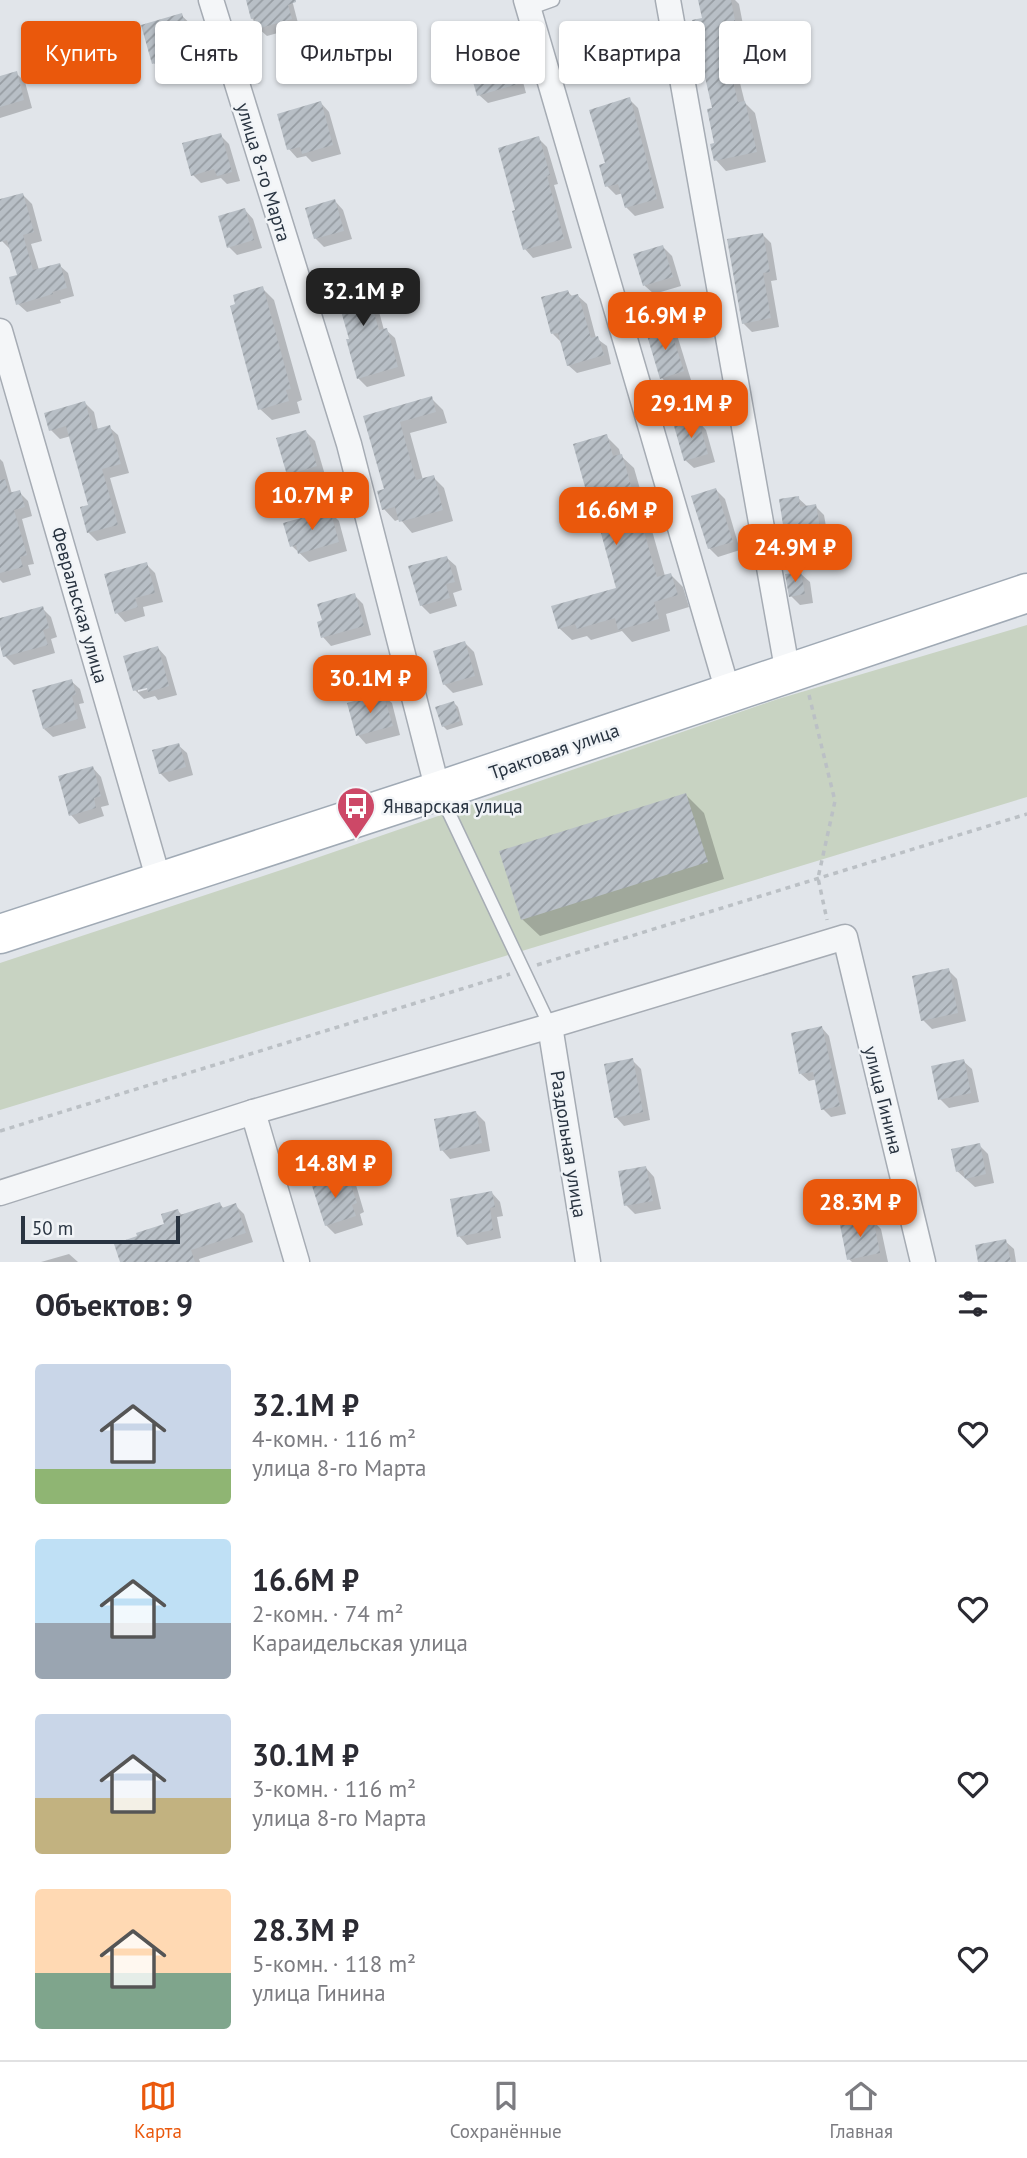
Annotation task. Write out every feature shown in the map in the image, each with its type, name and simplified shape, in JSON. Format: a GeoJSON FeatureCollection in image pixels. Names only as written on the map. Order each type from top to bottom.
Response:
{"type":"FeatureCollection","features":[{"type":"Feature","properties":{"kind":"main road","name":"Трактовая улица"},"geometry":{"type":"LineString","coordinates":[[0,934],[438,791],[1027,593]]}},
{"type":"Feature","properties":{"kind":"street","name":"улица 8-го Марта"},"geometry":{"type":"LineString","coordinates":[[211,0],[349,444],[438,791]]}},
{"type":"Feature","properties":{"kind":"street"},"geometry":{"type":"LineString","coordinates":[[668,0],[795,672]]}},
{"type":"Feature","properties":{"kind":"street"},"geometry":{"type":"LineString","coordinates":[[527,4],[728,692]]}},
{"type":"Feature","properties":{"kind":"street","name":"Февральская улица"},"geometry":{"type":"LineString","coordinates":[[0,331],[159,881]]}},
{"type":"Feature","properties":{"kind":"street"},"geometry":{"type":"LineString","coordinates":[[0,1193],[253,1112],[845,937]]}},
{"type":"Feature","properties":{"kind":"street","name":"улица Гинина"},"geometry":{"type":"LineString","coordinates":[[845,937],[923,1262]]}},
{"type":"Feature","properties":{"kind":"street","name":"Раздольная улица"},"geometry":{"type":"LineString","coordinates":[[550,1026],[588,1262]]}},
{"type":"Feature","properties":{"kind":"street"},"geometry":{"type":"LineString","coordinates":[[253,1112],[297,1262]]}},
{"type":"Feature","properties":{"kind":"lane"},"geometry":{"type":"LineString","coordinates":[[527,4],[553,0]]}},
{"type":"Feature","properties":{"kind":"lane"},"geometry":{"type":"LineString","coordinates":[[438,791],[550,1026]]}},
{"type":"Feature","properties":{"kind":"path"},"geometry":{"type":"LineString","coordinates":[[795,672],[835,801],[818,878],[827,919],[845,937]]}},
{"type":"Feature","properties":{"kind":"green space"},"geometry":{"type":"Polygon","coordinates":[[[1027,625],[1027,797],[0,1110],[0,963],[296,865],[778,699],[1027,625]]]}},
{"type":"Feature","properties":{"kind":"building"},"geometry":{"type":"Polygon","coordinates":[[[246,0],[296,0],[288,5],[292,19],[276,21],[276,24],[262,28],[262,21],[251,19],[246,0]]]}},
{"type":"Feature","properties":{"kind":"building"},"geometry":{"type":"Polygon","coordinates":[[[698,0],[731,0],[735,21],[719,21],[719,84],[734,84],[738,102],[745,101],[757,152],[714,161],[710,144],[714,143],[707,109],[712,108],[705,77],[705,21],[692,20],[702,18],[698,0]]]}},
{"type":"Feature","properties":{"kind":"building"},"geometry":{"type":"Polygon","coordinates":[[[182,13],[184,21],[155,21],[155,63],[152,64],[141,25],[182,13]]]}},
{"type":"Feature","properties":{"kind":"building"},"geometry":{"type":"Polygon","coordinates":[[[17,71],[24,100],[0,107],[0,76],[17,71]]]}},
{"type":"Feature","properties":{"kind":"building"},"geometry":{"type":"Polygon","coordinates":[[[474,84],[518,84],[477,96],[474,84]]]}},
{"type":"Feature","properties":{"kind":"building"},"geometry":{"type":"Polygon","coordinates":[[[630,97],[657,199],[625,208],[618,184],[605,187],[599,165],[605,163],[589,110],[630,97]]]}},
{"type":"Feature","properties":{"kind":"building"},"geometry":{"type":"Polygon","coordinates":[[[321,101],[333,145],[302,154],[300,147],[287,150],[277,114],[321,101]]]}},
{"type":"Feature","properties":{"kind":"building"},"geometry":{"type":"Polygon","coordinates":[[[221,133],[232,172],[217,176],[214,169],[191,176],[182,143],[221,133]]]}},
{"type":"Feature","properties":{"kind":"building"},"geometry":{"type":"Polygon","coordinates":[[[539,136],[564,239],[523,250],[498,148],[539,136]]]}},
{"type":"Feature","properties":{"kind":"building"},"geometry":{"type":"Polygon","coordinates":[[[23,193],[34,232],[23,235],[33,270],[60,263],[67,288],[16,305],[9,277],[17,275],[7,240],[0,242],[0,199],[23,193]]]}},
{"type":"Feature","properties":{"kind":"building"},"geometry":{"type":"Polygon","coordinates":[[[335,199],[344,231],[314,239],[305,208],[335,199]]]}},
{"type":"Feature","properties":{"kind":"building"},"geometry":{"type":"Polygon","coordinates":[[[245,208],[254,240],[227,248],[218,216],[245,208]]]}},
{"type":"Feature","properties":{"kind":"building"},"geometry":{"type":"Polygon","coordinates":[[[763,233],[770,272],[763,273],[771,318],[742,324],[727,239],[763,233]]]}},
{"type":"Feature","properties":{"kind":"building"},"geometry":{"type":"Polygon","coordinates":[[[663,245],[673,277],[643,286],[633,254],[663,245]]]}},
{"type":"Feature","properties":{"kind":"building"},"geometry":{"type":"Polygon","coordinates":[[[362,271],[379,330],[387,328],[398,367],[357,379],[332,280],[362,271]]]}},
{"type":"Feature","properties":{"kind":"building"},"geometry":{"type":"Polygon","coordinates":[[[263,286],[291,389],[286,390],[289,401],[258,410],[230,306],[235,304],[233,295],[263,286]]]}},
{"type":"Feature","properties":{"kind":"building"},"geometry":{"type":"Polygon","coordinates":[[[568,290],[570,296],[578,294],[591,338],[598,336],[604,355],[567,366],[558,333],[551,334],[541,297],[568,290]]]}},
{"type":"Feature","properties":{"kind":"building"},"geometry":{"type":"Polygon","coordinates":[[[669,325],[684,371],[660,379],[646,332],[669,325]]]}},
{"type":"Feature","properties":{"kind":"building"},"geometry":{"type":"Polygon","coordinates":[[[432,396],[436,412],[400,422],[416,480],[434,475],[443,510],[399,522],[395,507],[382,510],[377,491],[384,489],[363,416],[432,396]]]}},
{"type":"Feature","properties":{"kind":"building"},"geometry":{"type":"Polygon","coordinates":[[[85,401],[93,430],[110,425],[121,464],[102,469],[118,525],[87,533],[80,507],[88,505],[66,426],[49,431],[44,413],[85,401]]]}},
{"type":"Feature","properties":{"kind":"building"},"geometry":{"type":"Polygon","coordinates":[[[698,419],[708,454],[684,461],[674,426],[698,419]]]}},
{"type":"Feature","properties":{"kind":"building"},"geometry":{"type":"Polygon","coordinates":[[[306,430],[317,466],[287,475],[276,438],[306,430]]]}},
{"type":"Feature","properties":{"kind":"building"},"geometry":{"type":"Polygon","coordinates":[[[607,434],[613,456],[622,454],[657,577],[671,573],[678,595],[654,602],[659,619],[618,630],[615,618],[577,629],[575,624],[558,629],[551,606],[616,588],[573,444],[607,434]]]}},
{"type":"Feature","properties":{"kind":"building"},"geometry":{"type":"Polygon","coordinates":[[[5,479],[9,493],[20,490],[25,507],[14,510],[27,555],[20,557],[23,567],[0,573],[0,480],[5,479]]]}},
{"type":"Feature","properties":{"kind":"building"},"geometry":{"type":"Polygon","coordinates":[[[716,488],[733,542],[708,549],[691,496],[716,488]]]}},
{"type":"Feature","properties":{"kind":"building"},"geometry":{"type":"Polygon","coordinates":[[[799,496],[800,507],[816,504],[822,540],[807,543],[805,535],[785,538],[779,499],[799,496]]]}},
{"type":"Feature","properties":{"kind":"building"},"geometry":{"type":"Polygon","coordinates":[[[330,510],[339,542],[298,554],[296,545],[290,547],[283,523],[330,510]]]}},
{"type":"Feature","properties":{"kind":"building"},"geometry":{"type":"Polygon","coordinates":[[[447,556],[455,582],[446,584],[450,598],[420,606],[408,566],[447,556]]]}},
{"type":"Feature","properties":{"kind":"building"},"geometry":{"type":"Polygon","coordinates":[[[147,562],[155,593],[135,598],[138,607],[115,614],[104,574],[147,562]]]}},
{"type":"Feature","properties":{"kind":"building"},"geometry":{"type":"Polygon","coordinates":[[[801,572],[805,594],[789,597],[785,574],[801,572]]]}},
{"type":"Feature","properties":{"kind":"building"},"geometry":{"type":"Polygon","coordinates":[[[355,593],[364,626],[321,638],[317,622],[322,620],[317,604],[355,593]]]}},
{"type":"Feature","properties":{"kind":"building"},"geometry":{"type":"Polygon","coordinates":[[[43,606],[49,628],[43,630],[48,645],[3,657],[0,618],[43,606]]]}},
{"type":"Feature","properties":{"kind":"building"},"geometry":{"type":"Polygon","coordinates":[[[465,641],[475,676],[443,685],[433,651],[465,641]]]}},
{"type":"Feature","properties":{"kind":"building"},"geometry":{"type":"Polygon","coordinates":[[[158,646],[169,686],[148,692],[147,688],[133,691],[123,656],[158,646]]]}},
{"type":"Feature","properties":{"kind":"building"},"geometry":{"type":"Polygon","coordinates":[[[72,679],[76,694],[72,696],[78,719],[43,729],[32,690],[72,679]]]}},
{"type":"Feature","properties":{"kind":"building"},"geometry":{"type":"Polygon","coordinates":[[[383,693],[393,726],[356,736],[347,703],[383,693]]]}},
{"type":"Feature","properties":{"kind":"building"},"geometry":{"type":"Polygon","coordinates":[[[454,701],[460,721],[442,727],[435,707],[454,701]]]}},
{"type":"Feature","properties":{"kind":"building"},"geometry":{"type":"Polygon","coordinates":[[[179,743],[186,767],[159,774],[152,750],[179,743]]]}},
{"type":"Feature","properties":{"kind":"building"},"geometry":{"type":"Polygon","coordinates":[[[93,766],[101,796],[94,798],[96,808],[69,816],[58,776],[93,766]]]}},
{"type":"Feature","properties":{"kind":"building"},"geometry":{"type":"Polygon","coordinates":[[[686,793],[708,862],[521,920],[499,851],[686,793]]]}},
{"type":"Feature","properties":{"kind":"building"},"geometry":{"type":"Polygon","coordinates":[[[949,968],[958,1013],[921,1021],[912,976],[949,968]]]}},
{"type":"Feature","properties":{"kind":"building"},"geometry":{"type":"Polygon","coordinates":[[[822,1026],[840,1106],[821,1110],[813,1072],[799,1074],[791,1033],[822,1026]]]}},
{"type":"Feature","properties":{"kind":"building"},"geometry":{"type":"Polygon","coordinates":[[[633,1058],[643,1112],[614,1118],[604,1064],[633,1058]]]}},
{"type":"Feature","properties":{"kind":"building"},"geometry":{"type":"Polygon","coordinates":[[[964,1059],[971,1093],[938,1100],[931,1066],[964,1059]]]}},
{"type":"Feature","properties":{"kind":"building"},"geometry":{"type":"Polygon","coordinates":[[[476,1111],[482,1143],[440,1151],[434,1119],[476,1111]]]}},
{"type":"Feature","properties":{"kind":"building"},"geometry":{"type":"Polygon","coordinates":[[[980,1143],[986,1174],[965,1179],[963,1170],[956,1172],[951,1149],[980,1143]]]}},
{"type":"Feature","properties":{"kind":"building"},"geometry":{"type":"Polygon","coordinates":[[[646,1166],[653,1201],[624,1206],[618,1171],[646,1166]]]}},
{"type":"Feature","properties":{"kind":"building"},"geometry":{"type":"Polygon","coordinates":[[[347,1174],[357,1203],[352,1205],[356,1216],[325,1226],[312,1186],[347,1174]]]}},
{"type":"Feature","properties":{"kind":"building"},"geometry":{"type":"Polygon","coordinates":[[[492,1191],[495,1207],[490,1208],[493,1230],[457,1237],[450,1199],[492,1191]]]}},
{"type":"Feature","properties":{"kind":"building"},"geometry":{"type":"Polygon","coordinates":[[[220,1202],[222,1208],[236,1203],[246,1233],[191,1250],[195,1262],[120,1262],[114,1244],[164,1224],[161,1214],[178,1209],[180,1215],[220,1202]]]}},
{"type":"Feature","properties":{"kind":"building"},"geometry":{"type":"Polygon","coordinates":[[[873,1218],[880,1253],[847,1260],[840,1225],[873,1218]]]}},
{"type":"Feature","properties":{"kind":"building"},"geometry":{"type":"Polygon","coordinates":[[[1006,1239],[1011,1262],[978,1262],[975,1245],[1006,1239]]]}},
{"type":"Feature","properties":{"kind":"place","name":"Январская улица"},"geometry":{"type":"Point","coordinates":[356,840]}}]}
